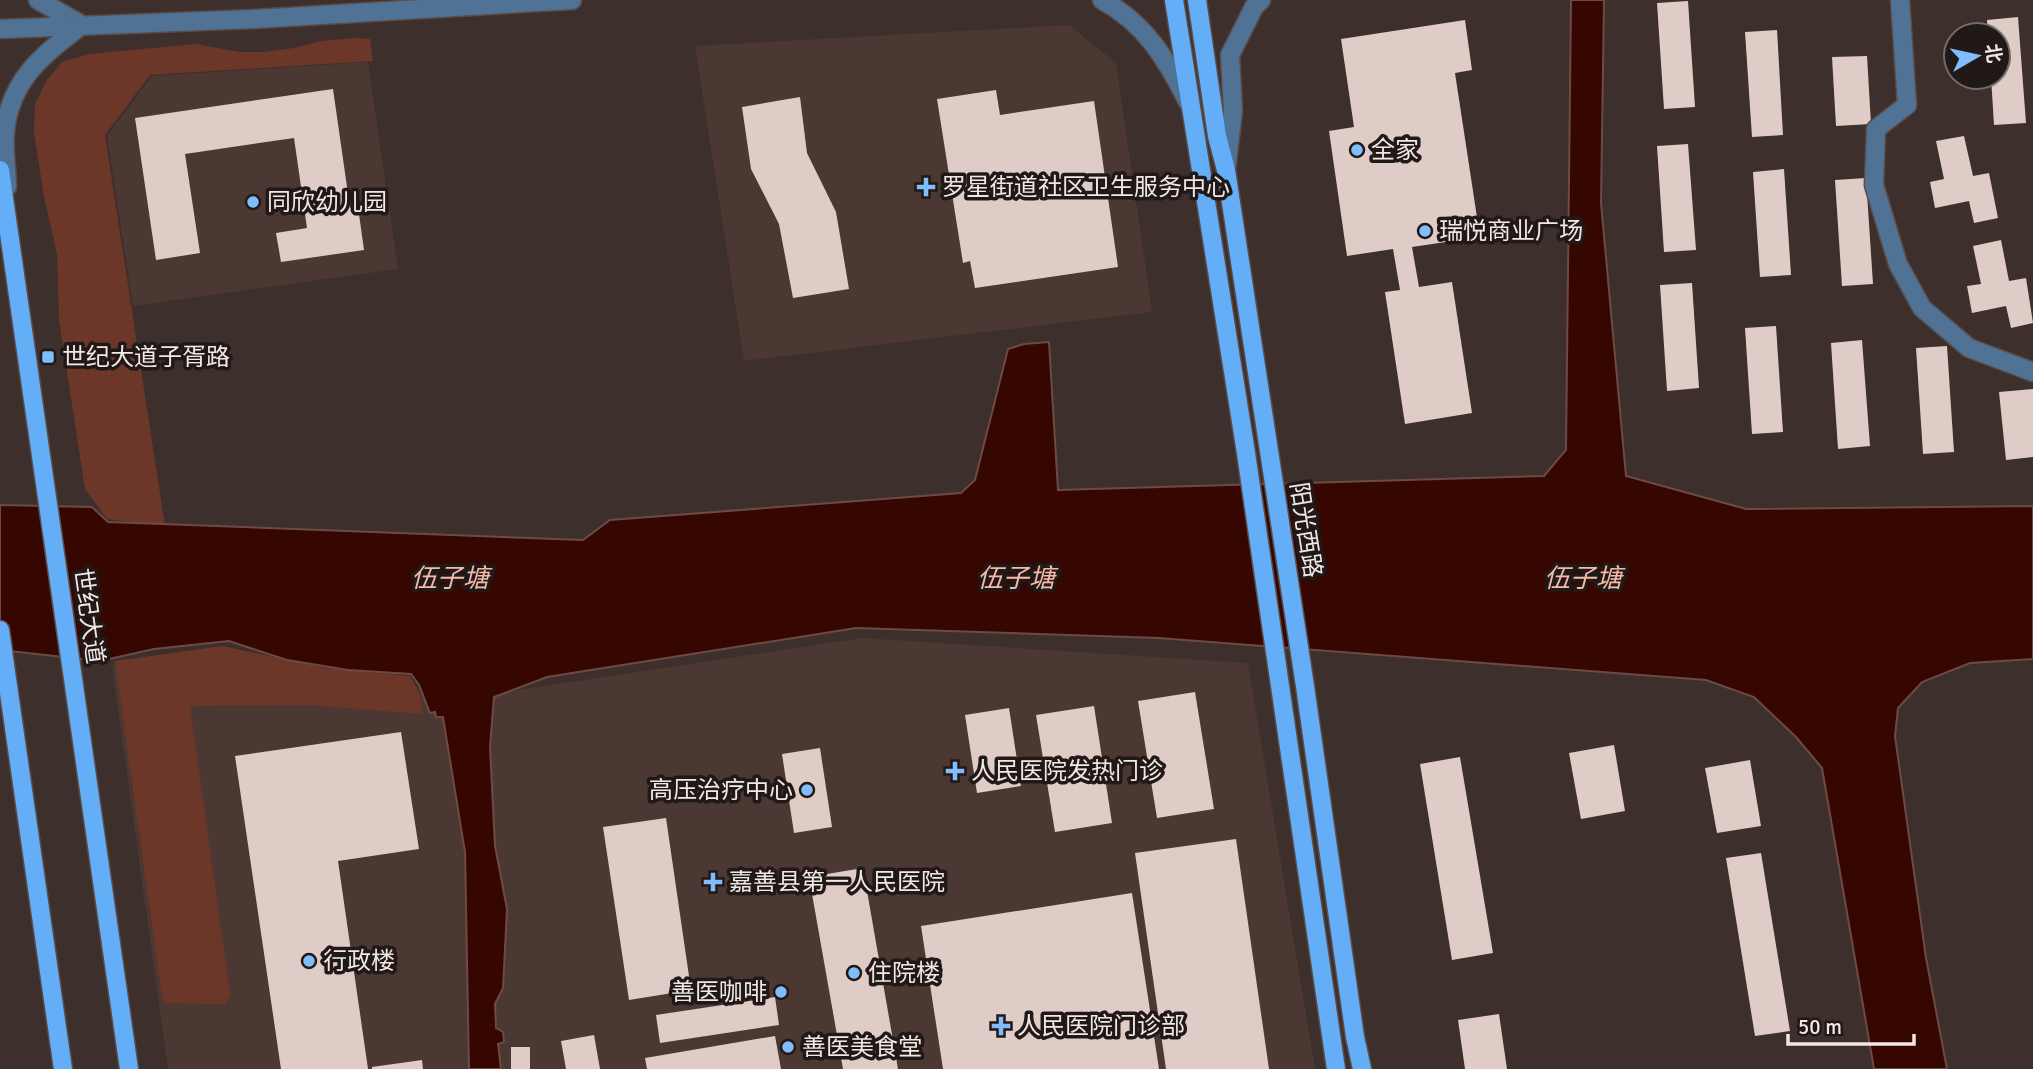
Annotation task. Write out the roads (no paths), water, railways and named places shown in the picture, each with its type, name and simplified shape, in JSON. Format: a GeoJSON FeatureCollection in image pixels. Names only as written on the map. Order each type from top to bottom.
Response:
{"type":"FeatureCollection","features":[{"type":"Feature","properties":{"kind":"main road","name":"阳光西路"},"geometry":{"type":"LineString","coordinates":[[1174,0],[1246,453],[1335,1069]]}},
{"type":"Feature","properties":{"kind":"main road","name":"阳光西路"},"geometry":{"type":"LineString","coordinates":[[1197,0],[1217,136],[1226,170],[1305,685],[1353,1024],[1362,1069]]}},
{"type":"Feature","properties":{"kind":"main road","name":"世纪大道"},"geometry":{"type":"LineString","coordinates":[[0,170],[129,1069]]}},
{"type":"Feature","properties":{"kind":"main road"},"geometry":{"type":"LineString","coordinates":[[0,630],[63,1069]]}},
{"type":"Feature","properties":{"kind":"street"},"geometry":{"type":"LineString","coordinates":[[38,0],[82,25]]}},
{"type":"Feature","properties":{"kind":"street"},"geometry":{"type":"LineString","coordinates":[[0,29],[254,19],[572,0]]}},
{"type":"Feature","properties":{"kind":"street"},"geometry":{"type":"LineString","coordinates":[[1102,0],[1144,30],[1167,61],[1191,108]]}},
{"type":"Feature","properties":{"kind":"street"},"geometry":{"type":"LineString","coordinates":[[1226,170],[1233,111],[1230,55],[1254,7],[1261,0]]}},
{"type":"Feature","properties":{"kind":"street"},"geometry":{"type":"LineString","coordinates":[[1900,0],[1907,105],[1876,129],[1874,185],[1898,264],[1922,308],[1969,348],[2033,372]]}},
{"type":"Feature","properties":{"kind":"street"},"geometry":{"type":"LineString","coordinates":[[8,222],[4,132],[13,97],[26,73],[43,55],[82,25]]}},
{"type":"Feature","properties":{"kind":"water","name":"伍子塘"},"geometry":{"type":"Polygon","coordinates":[[[1571,0],[1604,0],[1601,203],[1626,476],[1746,509],[2033,506],[2033,659],[1970,663],[1922,682],[1898,708],[1895,736],[1926,958],[1947,1069],[1874,1069],[1822,768],[1796,737],[1754,697],[1706,680],[1159,638],[856,628],[547,677],[494,697],[490,747],[495,846],[507,909],[503,988],[495,1004],[496,1028],[503,1032],[504,1042],[498,1044],[501,1069],[469,1069],[465,852],[443,717],[436,717],[435,712],[430,713],[419,685],[411,674],[348,670],[287,660],[229,641],[154,649],[100,661],[0,650],[0,505],[92,507],[108,522],[583,540],[610,520],[961,493],[975,480],[1008,349],[1024,344],[1049,342],[1058,490],[1544,476],[1566,450],[1571,0]]]}},
{"type":"Feature","properties":{"kind":"place","name":"全家"},"geometry":{"type":"Point","coordinates":[1357,150]}},
{"type":"Feature","properties":{"kind":"place","name":"罗星街道社区卫生服务中心"},"geometry":{"type":"Point","coordinates":[926,187]}},
{"type":"Feature","properties":{"kind":"place","name":"同欣幼儿园"},"geometry":{"type":"Point","coordinates":[253,202]}},
{"type":"Feature","properties":{"kind":"place","name":"瑞悦商业广场"},"geometry":{"type":"Point","coordinates":[1425,231]}},
{"type":"Feature","properties":{"kind":"place","name":"世纪大道子胥路"},"geometry":{"type":"Point","coordinates":[48,357]}},
{"type":"Feature","properties":{"kind":"place","name":"人民医院发热门诊"},"geometry":{"type":"Point","coordinates":[955,771]}},
{"type":"Feature","properties":{"kind":"place","name":"高压治疗中心"},"geometry":{"type":"Point","coordinates":[807,790]}},
{"type":"Feature","properties":{"kind":"place","name":"嘉善县第一人民医院"},"geometry":{"type":"Point","coordinates":[713,882]}},
{"type":"Feature","properties":{"kind":"place","name":"行政楼"},"geometry":{"type":"Point","coordinates":[309,961]}},
{"type":"Feature","properties":{"kind":"place","name":"住院楼"},"geometry":{"type":"Point","coordinates":[854,973]}},
{"type":"Feature","properties":{"kind":"place","name":"善医咖啡"},"geometry":{"type":"Point","coordinates":[781,992]}},
{"type":"Feature","properties":{"kind":"place","name":"人民医院门诊部"},"geometry":{"type":"Point","coordinates":[1001,1026]}},
{"type":"Feature","properties":{"kind":"place","name":"善医美食堂"},"geometry":{"type":"Point","coordinates":[788,1047]}}]}
